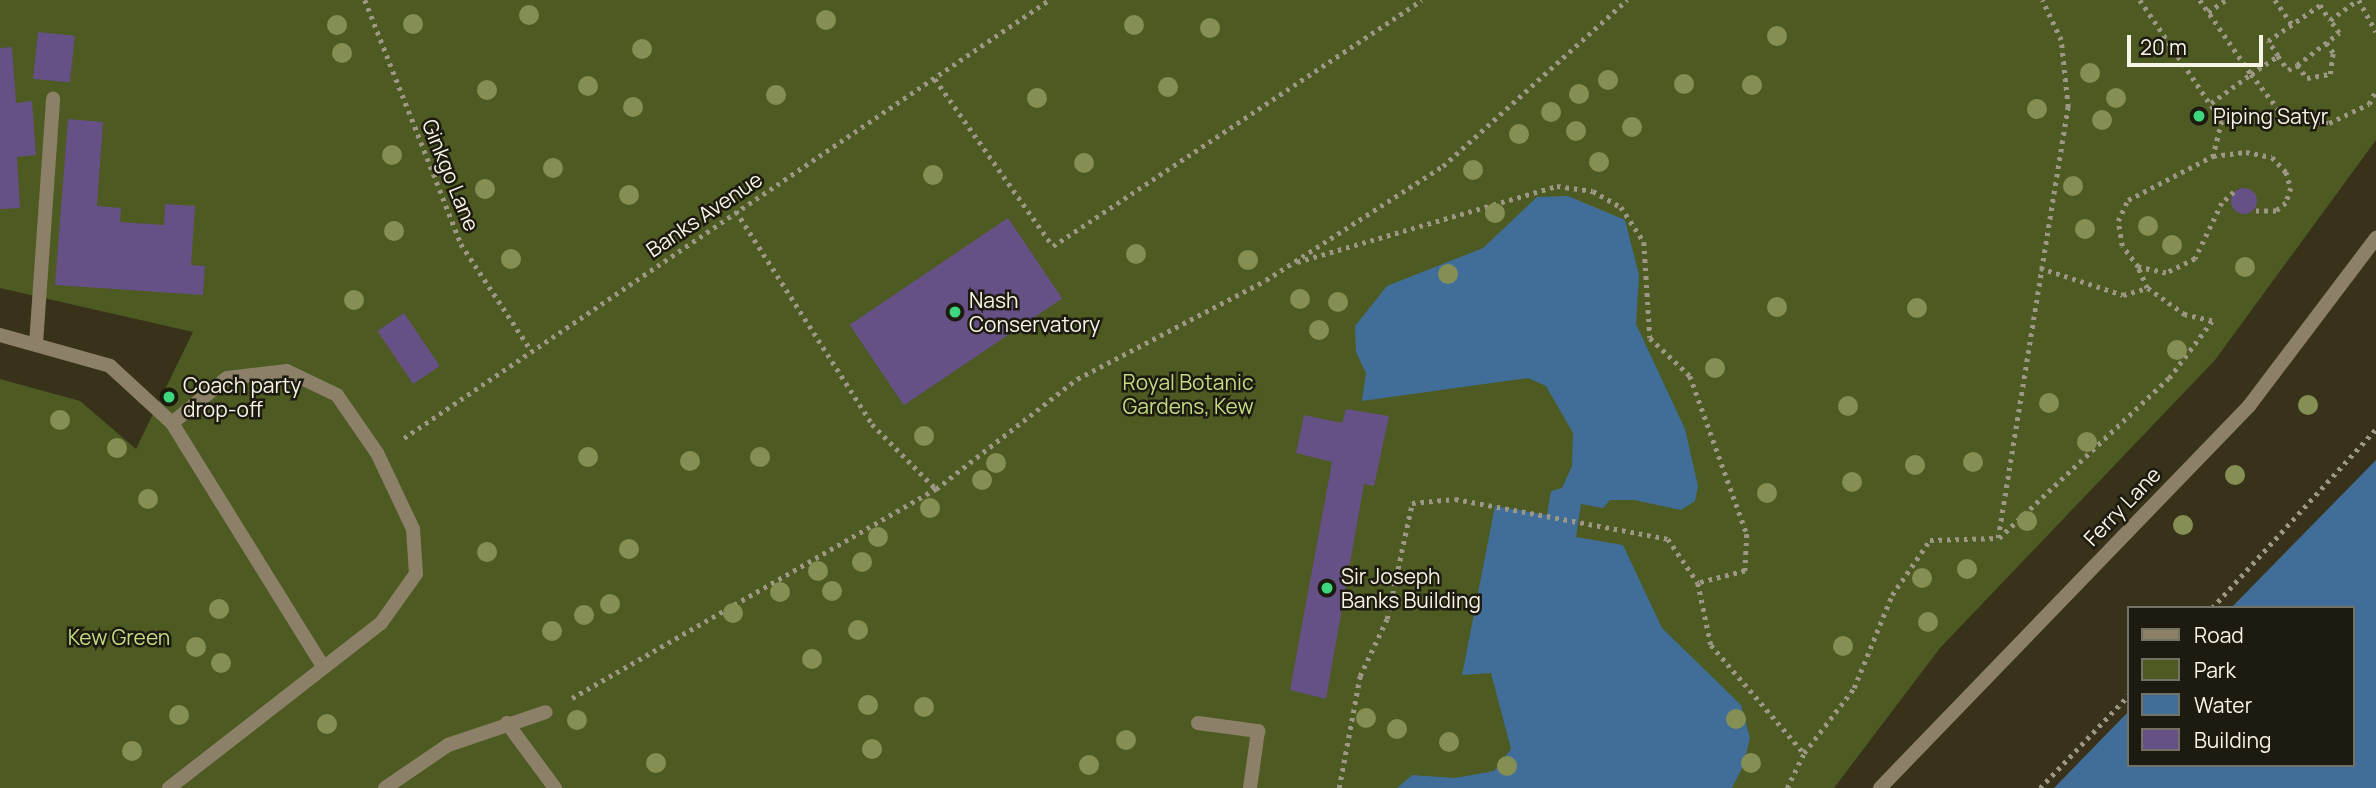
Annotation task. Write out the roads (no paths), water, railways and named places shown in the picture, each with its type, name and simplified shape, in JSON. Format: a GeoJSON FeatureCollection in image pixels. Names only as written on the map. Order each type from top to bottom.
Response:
{"type":"FeatureCollection","features":[{"type":"Feature","properties":{"kind":"street"},"geometry":{"type":"LineString","coordinates":[[36,344],[53,99]]}},
{"type":"Feature","properties":{"kind":"street","name":"Ferry Lane"},"geometry":{"type":"LineString","coordinates":[[1880,788],[2249,406],[2376,238]]}},
{"type":"Feature","properties":{"kind":"street"},"geometry":{"type":"LineString","coordinates":[[0,335],[110,366],[173,423],[323,667]]}},
{"type":"Feature","properties":{"kind":"street"},"geometry":{"type":"LineString","coordinates":[[169,788],[381,623],[416,574],[413,529],[377,453],[337,395],[288,371],[227,378],[173,423]]}},
{"type":"Feature","properties":{"kind":"street"},"geometry":{"type":"LineString","coordinates":[[384,788],[448,745],[507,723],[547,712]]}},
{"type":"Feature","properties":{"kind":"street"},"geometry":{"type":"LineString","coordinates":[[507,723],[555,788]]}},
{"type":"Feature","properties":{"kind":"street"},"geometry":{"type":"LineString","coordinates":[[1198,723],[1258,731],[1250,788]]}},
{"type":"Feature","properties":{"kind":"water"},"geometry":{"type":"Polygon","coordinates":[[[1568,196],[1625,220],[1639,275],[1636,324],[1685,429],[1698,486],[1695,501],[1681,510],[1634,500],[1610,500],[1603,508],[1581,504],[1576,537],[1623,545],[1662,628],[1741,705],[1750,738],[1743,766],[1732,788],[1397,788],[1412,775],[1455,778],[1494,771],[1511,749],[1491,673],[1462,675],[1495,506],[1547,515],[1551,491],[1562,488],[1572,466],[1573,433],[1546,386],[1528,378],[1362,401],[1366,373],[1356,352],[1355,326],[1387,286],[1483,248],[1537,197],[1568,196]]]}},
{"type":"Feature","properties":{"kind":"water"},"geometry":{"type":"Polygon","coordinates":[[[2376,460],[2376,788],[2054,788],[2128,712],[2128,767],[2355,767],[2355,606],[2233,606],[2376,460]]]}},
{"type":"Feature","properties":{"kind":"place","name":"Piping Satyr"},"geometry":{"type":"Point","coordinates":[2199,116]}},
{"type":"Feature","properties":{"kind":"place","name":"Nash Conservatory"},"geometry":{"type":"Point","coordinates":[955,312]}},
{"type":"Feature","properties":{"kind":"place","name":"Coach party drop-off"},"geometry":{"type":"Point","coordinates":[169,397]}},
{"type":"Feature","properties":{"kind":"place","name":"Sir Joseph Banks Building"},"geometry":{"type":"Point","coordinates":[1327,588]}},
{"type":"Feature","properties":{"kind":"park label","name":"Royal Botanic Gardens, Kew"},"geometry":{"type":"Point","coordinates":[1188,394]}},
{"type":"Feature","properties":{"kind":"park label","name":"Kew Green"},"geometry":{"type":"Point","coordinates":[119,637]}}]}
